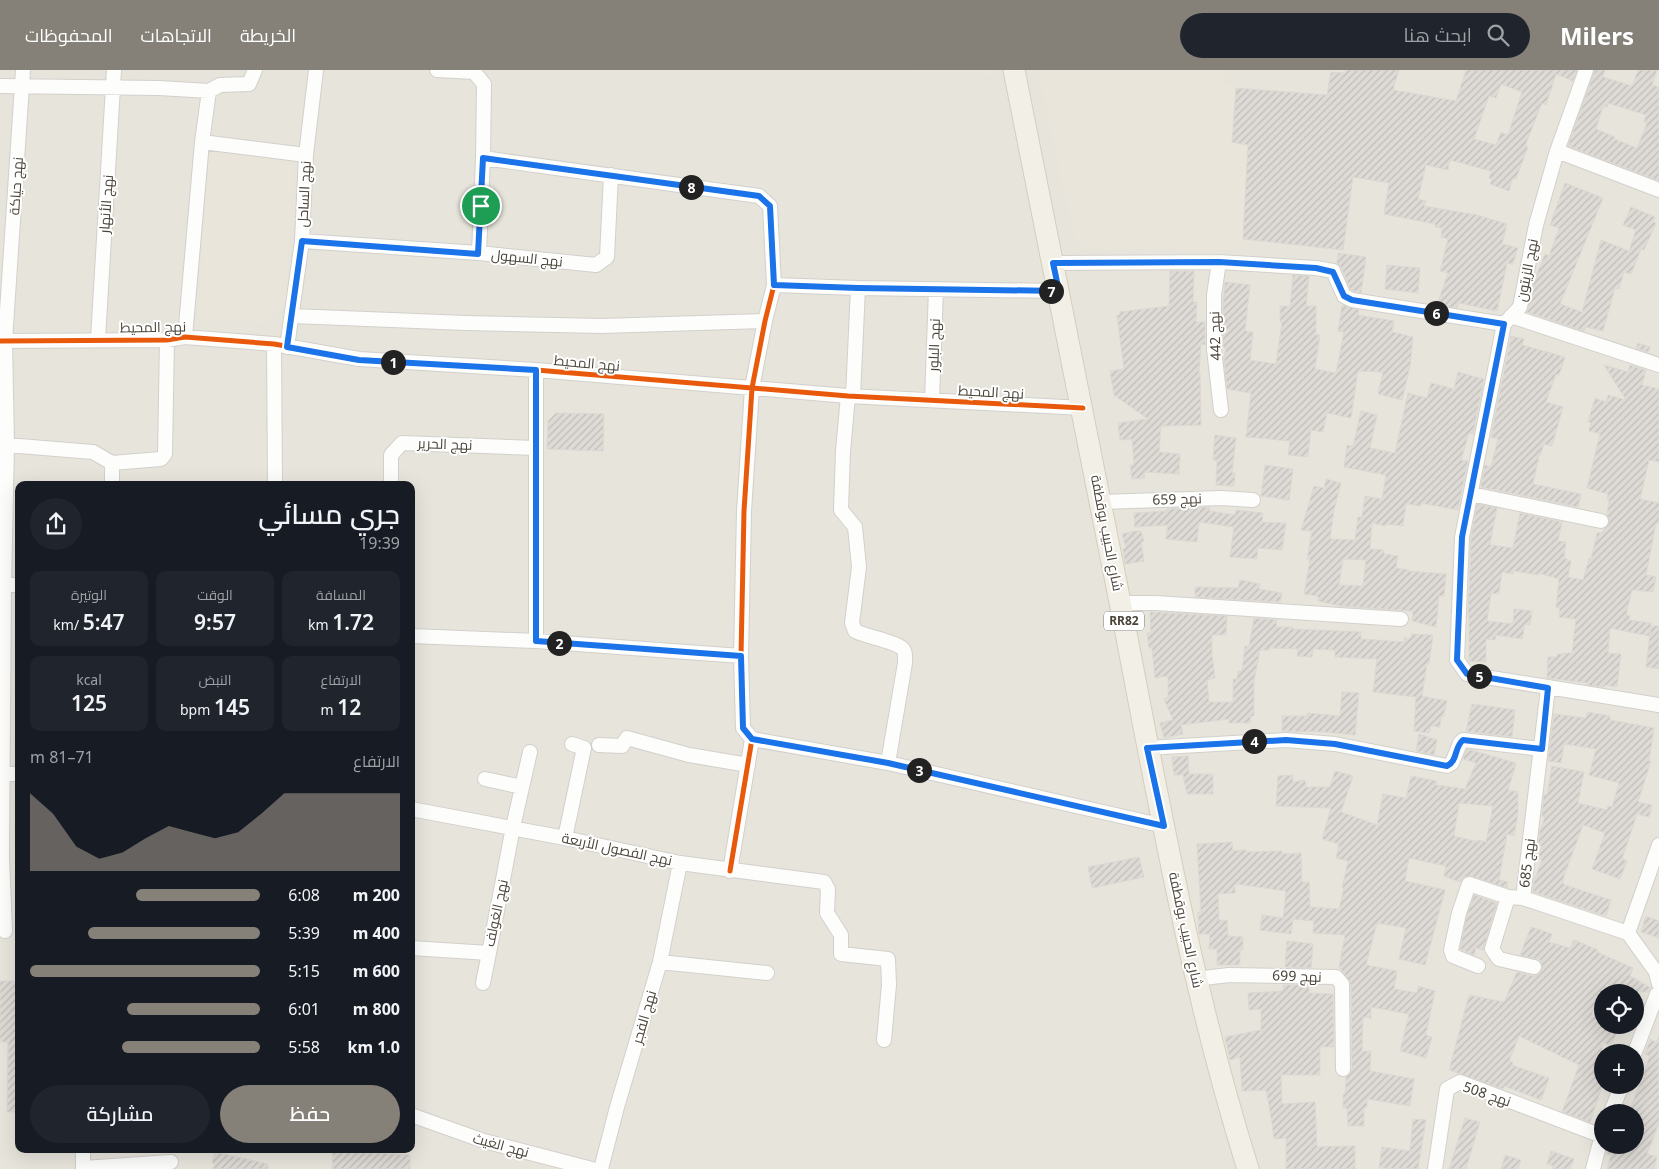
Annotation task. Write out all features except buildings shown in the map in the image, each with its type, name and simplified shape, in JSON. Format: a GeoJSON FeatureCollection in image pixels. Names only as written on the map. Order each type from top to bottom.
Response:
{"type":"FeatureCollection","features":[{"type":"Feature","properties":{"kind":"main road","name":"شارع الحبيب بوقطفة"},"geometry":{"type":"LineString","coordinates":[[1014,70],[1083,408],[1147,748],[1195,979],[1230,1111],[1248,1169]]}},
{"type":"Feature","properties":{"kind":"street","name":"نهج حياكة"},"geometry":{"type":"LineString","coordinates":[[8,931],[2,857],[2,585],[7,445],[3,341],[23,70]]}},
{"type":"Feature","properties":{"kind":"street","name":"نهج الأنهار"},"geometry":{"type":"LineString","coordinates":[[98,339],[114,70]]}},
{"type":"Feature","properties":{"kind":"street"},"geometry":{"type":"LineString","coordinates":[[0,86],[159,88],[209,91],[220,85],[249,84],[255,70]]}},
{"type":"Feature","properties":{"kind":"street","name":"نهج الساحل"},"geometry":{"type":"LineString","coordinates":[[275,481],[281,346],[292,316],[302,241],[306,155],[316,70]]}},
{"type":"Feature","properties":{"kind":"street"},"geometry":{"type":"LineString","coordinates":[[437,70],[474,72],[484,84],[483,158],[478,254]]}},
{"type":"Feature","properties":{"kind":"street","name":"نهج الزيتون"},"geometry":{"type":"LineString","coordinates":[[1548,688],[1467,674],[1457,660],[1462,537],[1508,320],[1520,307],[1536,225],[1557,151],[1586,70]]}},
{"type":"Feature","properties":{"kind":"street"},"geometry":{"type":"LineString","coordinates":[[184,337],[202,142],[209,91]]}},
{"type":"Feature","properties":{"kind":"street"},"geometry":{"type":"LineString","coordinates":[[202,142],[306,155]]}},
{"type":"Feature","properties":{"kind":"street"},"geometry":{"type":"LineString","coordinates":[[1557,151],[1659,190]]}},
{"type":"Feature","properties":{"kind":"street"},"geometry":{"type":"LineString","coordinates":[[483,158],[759,196],[770,206],[774,285],[752,388],[744,511],[741,656],[743,728],[752,739],[888,763],[1164,826]]}},
{"type":"Feature","properties":{"kind":"street","name":"نهج السهول"},"geometry":{"type":"LineString","coordinates":[[302,241],[478,254],[596,266],[607,257],[610,175]]}},
{"type":"Feature","properties":{"kind":"street"},"geometry":{"type":"LineString","coordinates":[[1053,263],[1219,262],[1316,268],[1333,272],[1344,296],[1352,300],[1508,320],[1659,365]]}},
{"type":"Feature","properties":{"kind":"street","name":"نهج 442"},"geometry":{"type":"LineString","coordinates":[[1219,262],[1214,295],[1214,349],[1221,410]]}},
{"type":"Feature","properties":{"kind":"street"},"geometry":{"type":"LineString","coordinates":[[774,285],[1059,291]]}},
{"type":"Feature","properties":{"kind":"street"},"geometry":{"type":"LineString","coordinates":[[858,288],[850,396],[843,451],[841,510],[855,527],[858,551],[859,567],[852,623],[855,631],[896,644],[905,653],[905,663],[888,763]]}},
{"type":"Feature","properties":{"kind":"street","name":"نهج البلور"},"geometry":{"type":"LineString","coordinates":[[932,400],[936,289]]}},
{"type":"Feature","properties":{"kind":"street"},"geometry":{"type":"LineString","coordinates":[[292,316],[601,326],[765,321]]}},
{"type":"Feature","properties":{"kind":"street","name":"نهج المحيط"},"geometry":{"type":"LineString","coordinates":[[3,341],[167,340],[184,337],[281,346],[359,360],[536,370],[850,396],[1083,408]]}},
{"type":"Feature","properties":{"kind":"street"},"geometry":{"type":"LineString","coordinates":[[7,445],[93,452],[112,463],[158,460],[165,454],[167,340]]}},
{"type":"Feature","properties":{"kind":"street"},"geometry":{"type":"LineString","coordinates":[[536,370],[536,641]]}},
{"type":"Feature","properties":{"kind":"street","name":"نهج الحرير"},"geometry":{"type":"LineString","coordinates":[[392,481],[391,455],[402,442],[535,448]]}},
{"type":"Feature","properties":{"kind":"street"},"geometry":{"type":"LineString","coordinates":[[112,463],[112,481]]}},
{"type":"Feature","properties":{"kind":"street"},"geometry":{"type":"LineString","coordinates":[[1471,494],[1601,521]]}},
{"type":"Feature","properties":{"kind":"street","name":"نهج 659"},"geometry":{"type":"LineString","coordinates":[[1101,502],[1221,498],[1253,500]]}},
{"type":"Feature","properties":{"kind":"street"},"geometry":{"type":"LineString","coordinates":[[2,585],[15,585]]}},
{"type":"Feature","properties":{"kind":"street"},"geometry":{"type":"LineString","coordinates":[[1120,603],[1156,603],[1401,619]]}},
{"type":"Feature","properties":{"kind":"street"},"geometry":{"type":"LineString","coordinates":[[415,636],[536,641],[741,656]]}},
{"type":"Feature","properties":{"kind":"street"},"geometry":{"type":"LineString","coordinates":[[1548,688],[1659,705]]}},
{"type":"Feature","properties":{"kind":"street","name":"نهج 685"},"geometry":{"type":"LineString","coordinates":[[1548,688],[1523,898],[1628,933]]}},
{"type":"Feature","properties":{"kind":"street"},"geometry":{"type":"LineString","coordinates":[[599,745],[622,746],[627,738],[689,755],[748,765]]}},
{"type":"Feature","properties":{"kind":"street"},"geometry":{"type":"LineString","coordinates":[[730,871],[752,739]]}},
{"type":"Feature","properties":{"kind":"street"},"geometry":{"type":"LineString","coordinates":[[1147,748],[1242,742],[1295,741],[1335,744],[1447,766],[1452,763],[1463,740],[1542,749]]}},
{"type":"Feature","properties":{"kind":"street"},"geometry":{"type":"LineString","coordinates":[[565,838],[584,748],[572,744]]}},
{"type":"Feature","properties":{"kind":"street","name":"نهج الغولف"},"geometry":{"type":"LineString","coordinates":[[415,948],[489,952],[513,827],[530,752]]}},
{"type":"Feature","properties":{"kind":"street"},"geometry":{"type":"LineString","coordinates":[[3,774],[15,774]]}},
{"type":"Feature","properties":{"kind":"street"},"geometry":{"type":"LineString","coordinates":[[486,779],[522,787]]}},
{"type":"Feature","properties":{"kind":"street","name":"نهج الفصول الأربعة"},"geometry":{"type":"LineString","coordinates":[[415,810],[513,827],[680,863],[824,882],[828,889],[827,913],[841,935],[841,954],[888,959],[889,986],[884,1040]]}},
{"type":"Feature","properties":{"kind":"street"},"geometry":{"type":"LineString","coordinates":[[1638,1044],[1659,990],[1656,972],[1628,933],[1659,845]]}},
{"type":"Feature","properties":{"kind":"street","name":"نهج الفجر"},"geometry":{"type":"LineString","coordinates":[[601,1169],[616,1107],[660,962],[680,863]]}},
{"type":"Feature","properties":{"kind":"street"},"geometry":{"type":"LineString","coordinates":[[1478,966],[1453,956],[1451,950],[1458,913],[1469,884],[1508,897],[1523,898]]}},
{"type":"Feature","properties":{"kind":"street"},"geometry":{"type":"LineString","coordinates":[[1646,886],[1659,892]]}},
{"type":"Feature","properties":{"kind":"street"},"geometry":{"type":"LineString","coordinates":[[1508,897],[1492,949],[1499,959],[1534,967]]}},
{"type":"Feature","properties":{"kind":"street"},"geometry":{"type":"LineString","coordinates":[[483,983],[489,952]]}},
{"type":"Feature","properties":{"kind":"street"},"geometry":{"type":"LineString","coordinates":[[660,962],[767,973]]}},
{"type":"Feature","properties":{"kind":"street","name":"نهج 699"},"geometry":{"type":"LineString","coordinates":[[1195,979],[1229,975],[1336,978],[1342,984],[1343,1069]]}},
{"type":"Feature","properties":{"kind":"street","name":"نهج 508"},"geometry":{"type":"LineString","coordinates":[[1435,1169],[1447,1089],[1460,1082],[1594,1133]]}},
{"type":"Feature","properties":{"kind":"street","name":"نهج الغيث"},"geometry":{"type":"LineString","coordinates":[[415,1116],[484,1142],[592,1169]]}},
{"type":"Feature","properties":{"kind":"street"},"geometry":{"type":"LineString","coordinates":[[83,1153],[83,1168],[171,1160]]}},
{"type":"Feature","properties":{"kind":"street"},"geometry":{"type":"LineString","coordinates":[[1593,1169],[1597,1154]]}},
{"type":"Feature","properties":{"kind":"shaded area"},"geometry":{"type":"Polygon","coordinates":[[[0,70],[1659,70],[1659,1169],[0,1169],[0,70]]]}},
{"type":"Feature","properties":{"kind":"shaded area"},"geometry":{"type":"Polygon","coordinates":[[[891,70],[991,70],[993,75],[891,70]]]}},
{"type":"Feature","properties":{"kind":"shaded area"},"geometry":{"type":"Polygon","coordinates":[[[1038,70],[1224,70],[1224,83],[1236,88],[1232,142],[1248,145],[1244,234],[1240,250],[1086,246],[1073,234],[1038,70]]]}},
{"type":"Feature","properties":{"kind":"shaded area"},"geometry":{"type":"Polygon","coordinates":[[[209,150],[287,159],[293,170],[286,300],[261,323],[198,319],[209,150]]]}},
{"type":"Feature","properties":{"kind":"cycle path"},"geometry":{"type":"LineString","coordinates":[[483,158],[759,196],[770,206],[774,285],[752,388],[744,511],[741,656],[743,728],[752,739],[730,871]]}},
{"type":"Feature","properties":{"kind":"cycle path"},"geometry":{"type":"LineString","coordinates":[[0,341],[167,340],[185,337],[274,344],[359,359],[536,370],[848,396],[1083,408]]}},
{"type":"Feature","properties":{"kind":"route"},"geometry":{"type":"LineString","coordinates":[[483,158],[759,196],[770,206],[774,285],[1059,291],[1053,263],[1219,262],[1316,268],[1333,272],[1344,296],[1352,300],[1504,324],[1462,537],[1457,660],[1467,674],[1548,688],[1542,749],[1463,740],[1460,743],[1454,761],[1450,765],[1444,766],[1335,744],[1286,740],[1147,748],[1164,826],[888,763],[752,739],[743,728],[741,656],[536,641],[536,370],[359,360],[287,347],[302,241],[478,254],[481,206],[483,158]]}}]}
